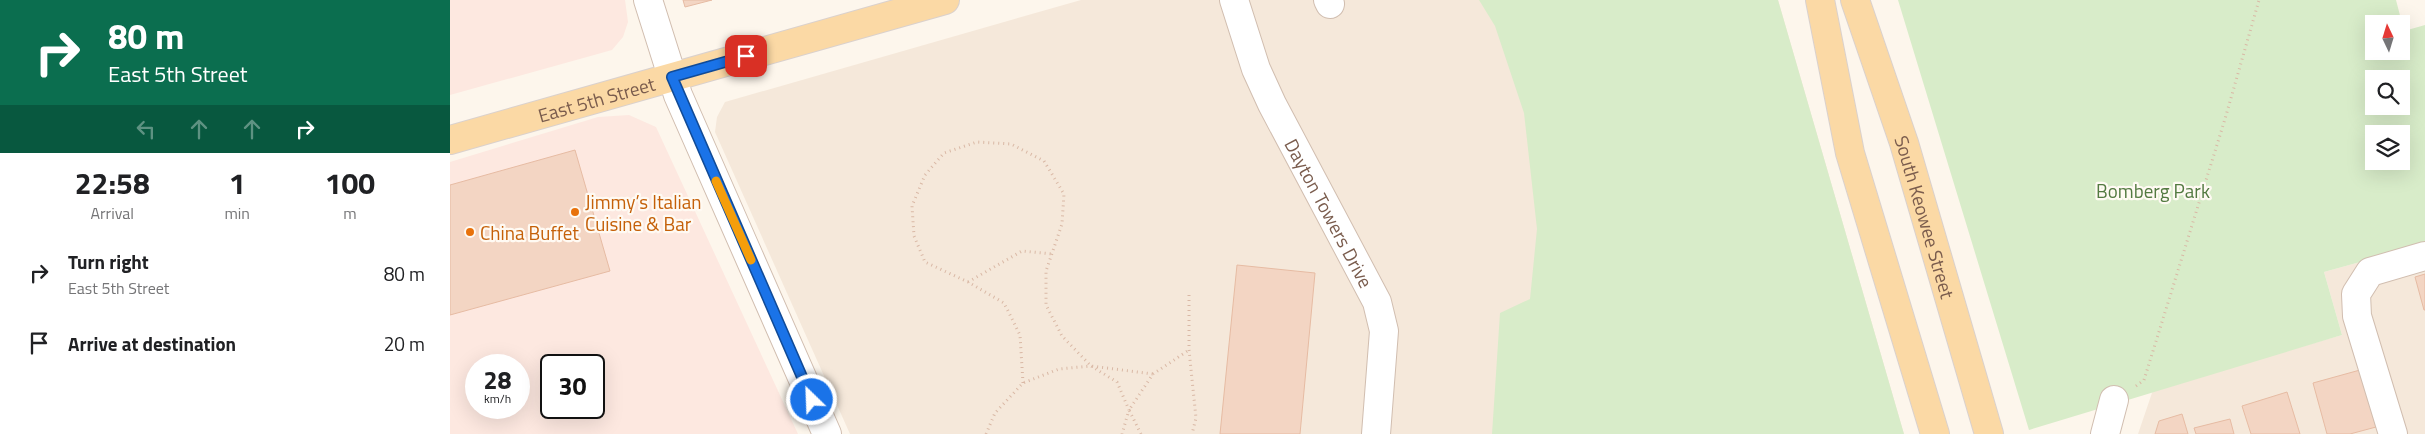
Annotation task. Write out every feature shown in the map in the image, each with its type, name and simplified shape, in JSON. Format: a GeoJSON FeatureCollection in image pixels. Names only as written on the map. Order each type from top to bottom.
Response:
{"type":"FeatureCollection","features":[{"type":"Feature","properties":{"kind":"main road","name":"East 5th Street"},"geometry":{"type":"LineString","coordinates":[[450,140],[945,0]]}},
{"type":"Feature","properties":{"kind":"main road"},"geometry":{"type":"LineString","coordinates":[[1820,0],[1850,153],[1935,434]]}},
{"type":"Feature","properties":{"kind":"main road","name":"South Keowee Street"},"geometry":{"type":"LineString","coordinates":[[1855,0],[1904,143],[1989,434]]}},
{"type":"Feature","properties":{"kind":"street"},"geometry":{"type":"LineString","coordinates":[[648,0],[672,77],[827,434]]}},
{"type":"Feature","properties":{"kind":"street","name":"Dayton Towers Drive"},"geometry":{"type":"LineString","coordinates":[[1234,0],[1256,69],[1272,104],[1377,302],[1384,331],[1376,434]]}},
{"type":"Feature","properties":{"kind":"street"},"geometry":{"type":"LineString","coordinates":[[2393,434],[2358,316],[2356,294],[2370,272],[2425,256]]}},
{"type":"Feature","properties":{"kind":"street"},"geometry":{"type":"LineString","coordinates":[[2105,434],[2114,400]]}},
{"type":"Feature","properties":{"kind":"path"},"geometry":{"type":"LineString","coordinates":[[2114,400],[2144,380],[2225,119],[2259,0]]}},
{"type":"Feature","properties":{"kind":"path"},"geometry":{"type":"LineString","coordinates":[[1024,383],[1020,336],[1004,303],[968,282],[925,262],[914,236],[912,206],[925,175],[944,153],[977,142],[1011,144],[1044,161],[1064,194],[1062,224],[1046,271],[1046,305],[1062,336],[1091,366],[1117,382],[1140,434]]}},
{"type":"Feature","properties":{"kind":"path"},"geometry":{"type":"LineString","coordinates":[[968,282],[1022,251],[1052,254]]}},
{"type":"Feature","properties":{"kind":"path"},"geometry":{"type":"LineString","coordinates":[[1189,295],[1189,350],[1196,418],[1192,434]]}},
{"type":"Feature","properties":{"kind":"path"},"geometry":{"type":"LineString","coordinates":[[1122,434],[1128,410],[1153,374],[1189,350]]}},
{"type":"Feature","properties":{"kind":"path"},"geometry":{"type":"LineString","coordinates":[[986,434],[995,413],[1024,383],[1059,369],[1091,366],[1153,374]]}},
{"type":"Feature","properties":{"kind":"shaded area"},"geometry":{"type":"Polygon","coordinates":[[[450,0],[625,0],[628,22],[623,37],[612,50],[450,95],[450,0]]]}},
{"type":"Feature","properties":{"kind":"shaded area"},"geometry":{"type":"Polygon","coordinates":[[[1081,0],[1778,0],[1904,434],[850,434],[715,132],[717,117],[725,102],[1081,0]]]}},
{"type":"Feature","properties":{"kind":"shaded area"},"geometry":{"type":"Polygon","coordinates":[[[629,115],[656,127],[798,434],[450,434],[450,162],[598,117],[629,115]]]}},
{"type":"Feature","properties":{"kind":"shaded area"},"geometry":{"type":"Polygon","coordinates":[[[2425,244],[2425,434],[2138,434],[2153,390],[2342,335],[2324,272],[2425,244]]]}},
{"type":"Feature","properties":{"kind":"green space"},"geometry":{"type":"Polygon","coordinates":[[[1479,0],[1778,0],[1904,434],[1492,434],[1500,313],[1530,299],[1537,229],[1524,113],[1495,26],[1479,0]]]}},
{"type":"Feature","properties":{"kind":"green space","name":"Bomberg Park"},"geometry":{"type":"Polygon","coordinates":[[[1898,0],[2396,0],[2400,15],[2365,15],[2365,60],[2410,60],[2410,29],[2425,25],[2425,244],[2324,272],[2342,335],[2029,430],[1898,0]]]}},
{"type":"Feature","properties":{"kind":"building"},"geometry":{"type":"Polygon","coordinates":[[[683,0],[712,0],[685,7],[683,0]]]}},
{"type":"Feature","properties":{"kind":"building"},"geometry":{"type":"Polygon","coordinates":[[[575,150],[610,271],[450,315],[450,185],[575,150]]]}},
{"type":"Feature","properties":{"kind":"building"},"geometry":{"type":"Polygon","coordinates":[[[1237,265],[1315,273],[1300,434],[1220,434],[1237,265]]]}},
{"type":"Feature","properties":{"kind":"building"},"geometry":{"type":"Polygon","coordinates":[[[2425,274],[2425,310],[2424,310],[2415,277],[2425,274]]]}},
{"type":"Feature","properties":{"kind":"building"},"geometry":{"type":"Polygon","coordinates":[[[2360,370],[2376,427],[2350,434],[2327,434],[2313,383],[2360,370]]]}},
{"type":"Feature","properties":{"kind":"building"},"geometry":{"type":"Polygon","coordinates":[[[2287,392],[2300,434],[2251,434],[2242,406],[2287,392]]]}},
{"type":"Feature","properties":{"kind":"building"},"geometry":{"type":"Polygon","coordinates":[[[2182,414],[2188,434],[2155,434],[2159,421],[2182,414]]]}},
{"type":"Feature","properties":{"kind":"building"},"geometry":{"type":"Polygon","coordinates":[[[2230,419],[2234,434],[2196,434],[2194,428],[2230,419]]]}},
{"type":"Feature","properties":{"kind":"slow traffic"},"geometry":{"type":"LineString","coordinates":[[716,181],[751,260]]}},
{"type":"Feature","properties":{"kind":"place","name":"Jimmy’s Italian Cuisine & Bar"},"geometry":{"type":"Point","coordinates":[575,212]}},
{"type":"Feature","properties":{"kind":"place","name":"China Buffet"},"geometry":{"type":"Point","coordinates":[470,232]}},
{"type":"Feature","properties":{"kind":"route"},"geometry":{"type":"LineString","coordinates":[[746,56],[672,77],[678,95],[812,400]]}}]}
